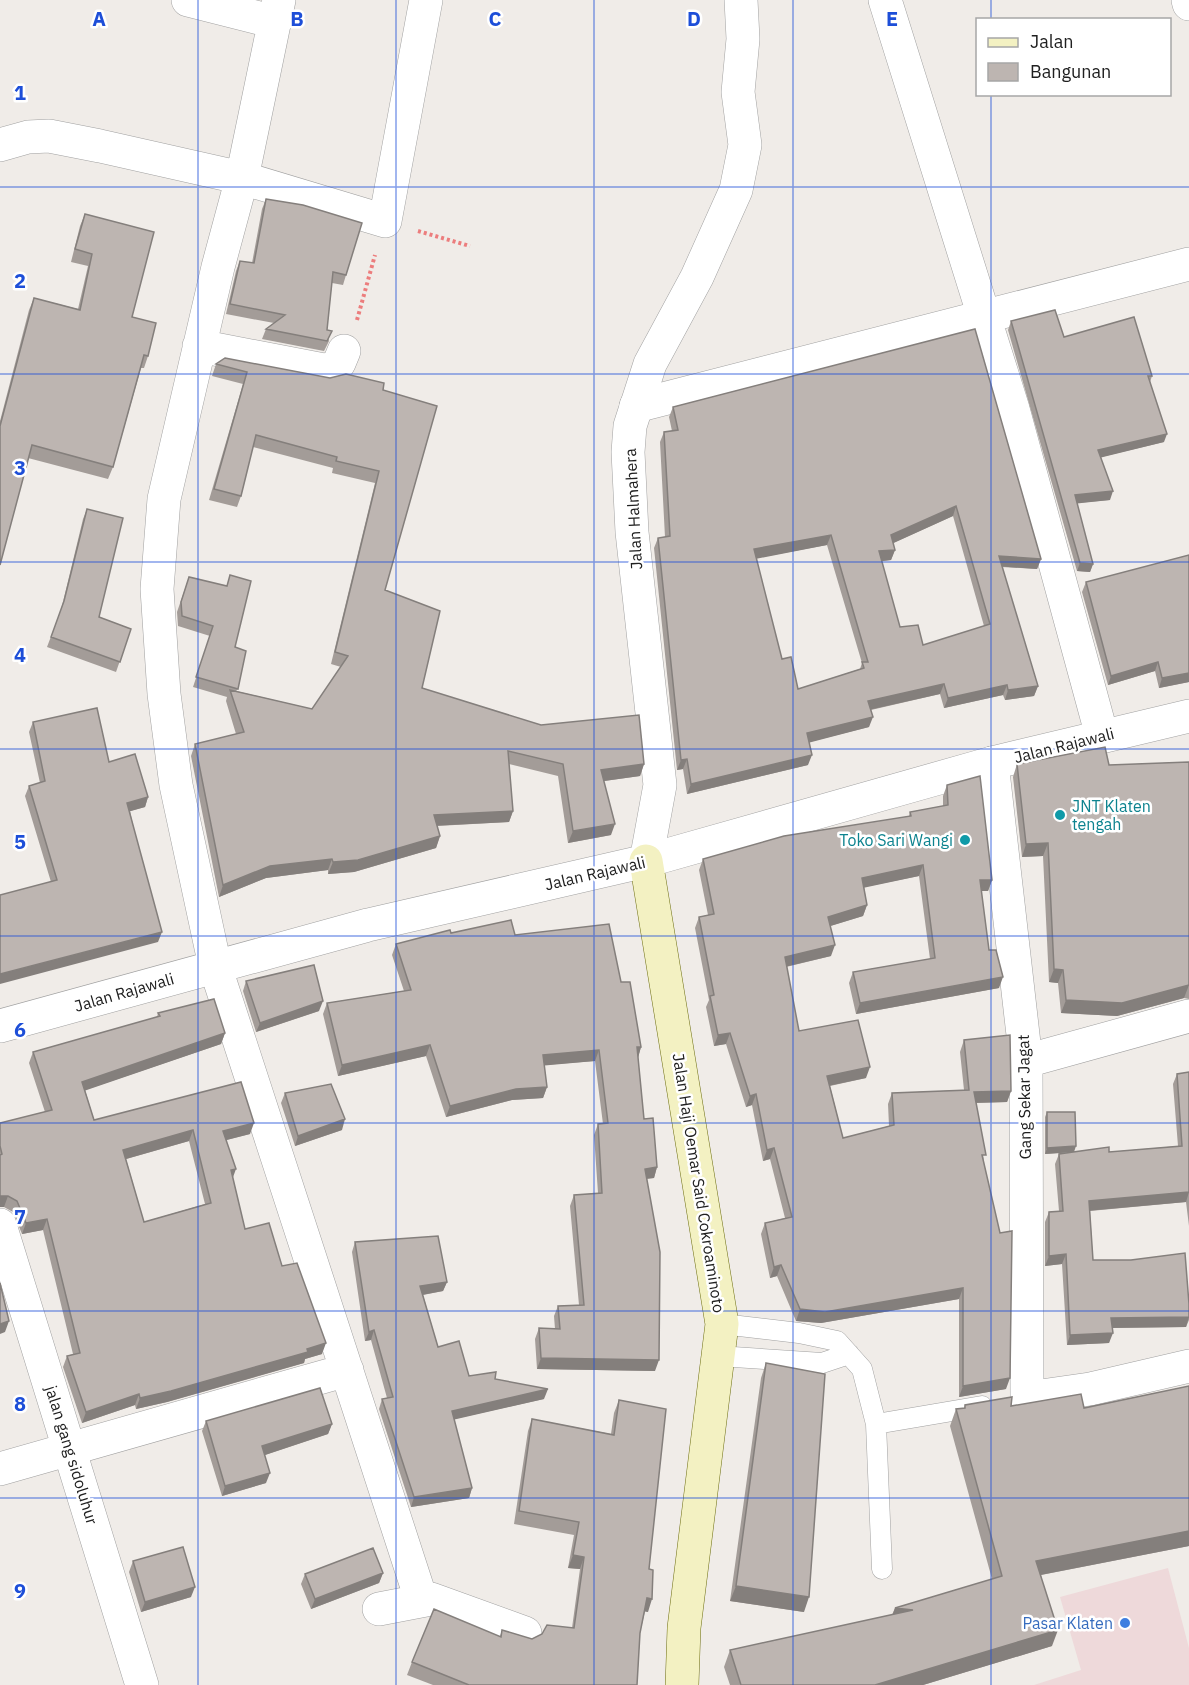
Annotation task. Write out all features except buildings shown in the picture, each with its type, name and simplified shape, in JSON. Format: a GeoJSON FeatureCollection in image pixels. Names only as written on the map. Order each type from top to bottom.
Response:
{"type":"FeatureCollection","features":[{"type":"Feature","properties":{"kind":"main road","name":"Jalan Haji Oemar Said Cokroaminoto"},"geometry":{"type":"LineString","coordinates":[[646,861],[722,1324],[687,1606],[682,1685]]}},
{"type":"Feature","properties":{"kind":"street"},"geometry":{"type":"LineString","coordinates":[[188,0],[277,11],[243,178],[199,345],[164,499],[157,589],[164,694],[176,785],[214,966],[347,1370],[426,1599]]}},
{"type":"Feature","properties":{"kind":"street"},"geometry":{"type":"LineString","coordinates":[[0,145],[28,137],[49,136],[243,178],[384,221],[426,0]]}},
{"type":"Feature","properties":{"kind":"street","name":"Jalan Halmahera"},"geometry":{"type":"LineString","coordinates":[[646,861],[660,785],[632,532],[628,452],[630,426],[650,364],[697,277],[736,190],[745,145],[738,92],[743,39],[741,0]]}},
{"type":"Feature","properties":{"kind":"street"},"geometry":{"type":"LineString","coordinates":[[885,0],[985,315],[1102,736]]}},
{"type":"Feature","properties":{"kind":"street"},"geometry":{"type":"LineString","coordinates":[[636,406],[1189,264]]}},
{"type":"Feature","properties":{"kind":"street"},"geometry":{"type":"LineString","coordinates":[[199,345],[329,371],[339,363],[344,351]]}},
{"type":"Feature","properties":{"kind":"street","name":"Jalan Rajawali"},"geometry":{"type":"LineString","coordinates":[[0,1026],[368,926],[646,861],[992,763],[1189,716]]}},
{"type":"Feature","properties":{"kind":"street","name":"Gang Sekar Jagat"},"geometry":{"type":"LineString","coordinates":[[992,763],[1026,1061],[1026,1398]]}},
{"type":"Feature","properties":{"kind":"street"},"geometry":{"type":"LineString","coordinates":[[1026,1061],[1189,1016]]}},
{"type":"Feature","properties":{"kind":"street","name":"jalan gang sidoluhur"},"geometry":{"type":"LineString","coordinates":[[0,1225],[142,1685]]}},
{"type":"Feature","properties":{"kind":"street"},"geometry":{"type":"LineString","coordinates":[[1026,1398],[1090,1389],[1189,1366]]}},
{"type":"Feature","properties":{"kind":"street"},"geometry":{"type":"LineString","coordinates":[[0,1468],[347,1370]]}},
{"type":"Feature","properties":{"kind":"street"},"geometry":{"type":"LineString","coordinates":[[379,1609],[426,1599],[525,1633]]}},
{"type":"Feature","properties":{"kind":"lane"},"geometry":{"type":"LineString","coordinates":[[722,1324],[819,1336],[837,1341],[862,1369],[867,1381],[876,1424],[882,1569]]}},
{"type":"Feature","properties":{"kind":"lane"},"geometry":{"type":"LineString","coordinates":[[718,1356],[822,1363],[849,1354]]}},
{"type":"Feature","properties":{"kind":"lane"},"geometry":{"type":"LineString","coordinates":[[876,1424],[1026,1398]]}},
{"type":"Feature","properties":{"kind":"path"},"geometry":{"type":"LineString","coordinates":[[344,351],[360,312],[384,221],[470,246]]}},
{"type":"Feature","properties":{"kind":"shaded area","name":"Pasar Klaten"},"geometry":{"type":"Polygon","coordinates":[[[1168,1568],[1189,1648],[1189,1685],[1034,1685],[1081,1670],[1060,1597],[1168,1568]]]}},
{"type":"Feature","properties":{"kind":"place","name":"JNT Klaten tengah"},"geometry":{"type":"Point","coordinates":[1060,815]}},
{"type":"Feature","properties":{"kind":"place","name":"Toko Sari Wangi"},"geometry":{"type":"Point","coordinates":[965,840]}},
{"type":"Feature","properties":{"kind":"place","name":"Pasar Klaten"},"geometry":{"type":"Point","coordinates":[1125,1623]}}]}
